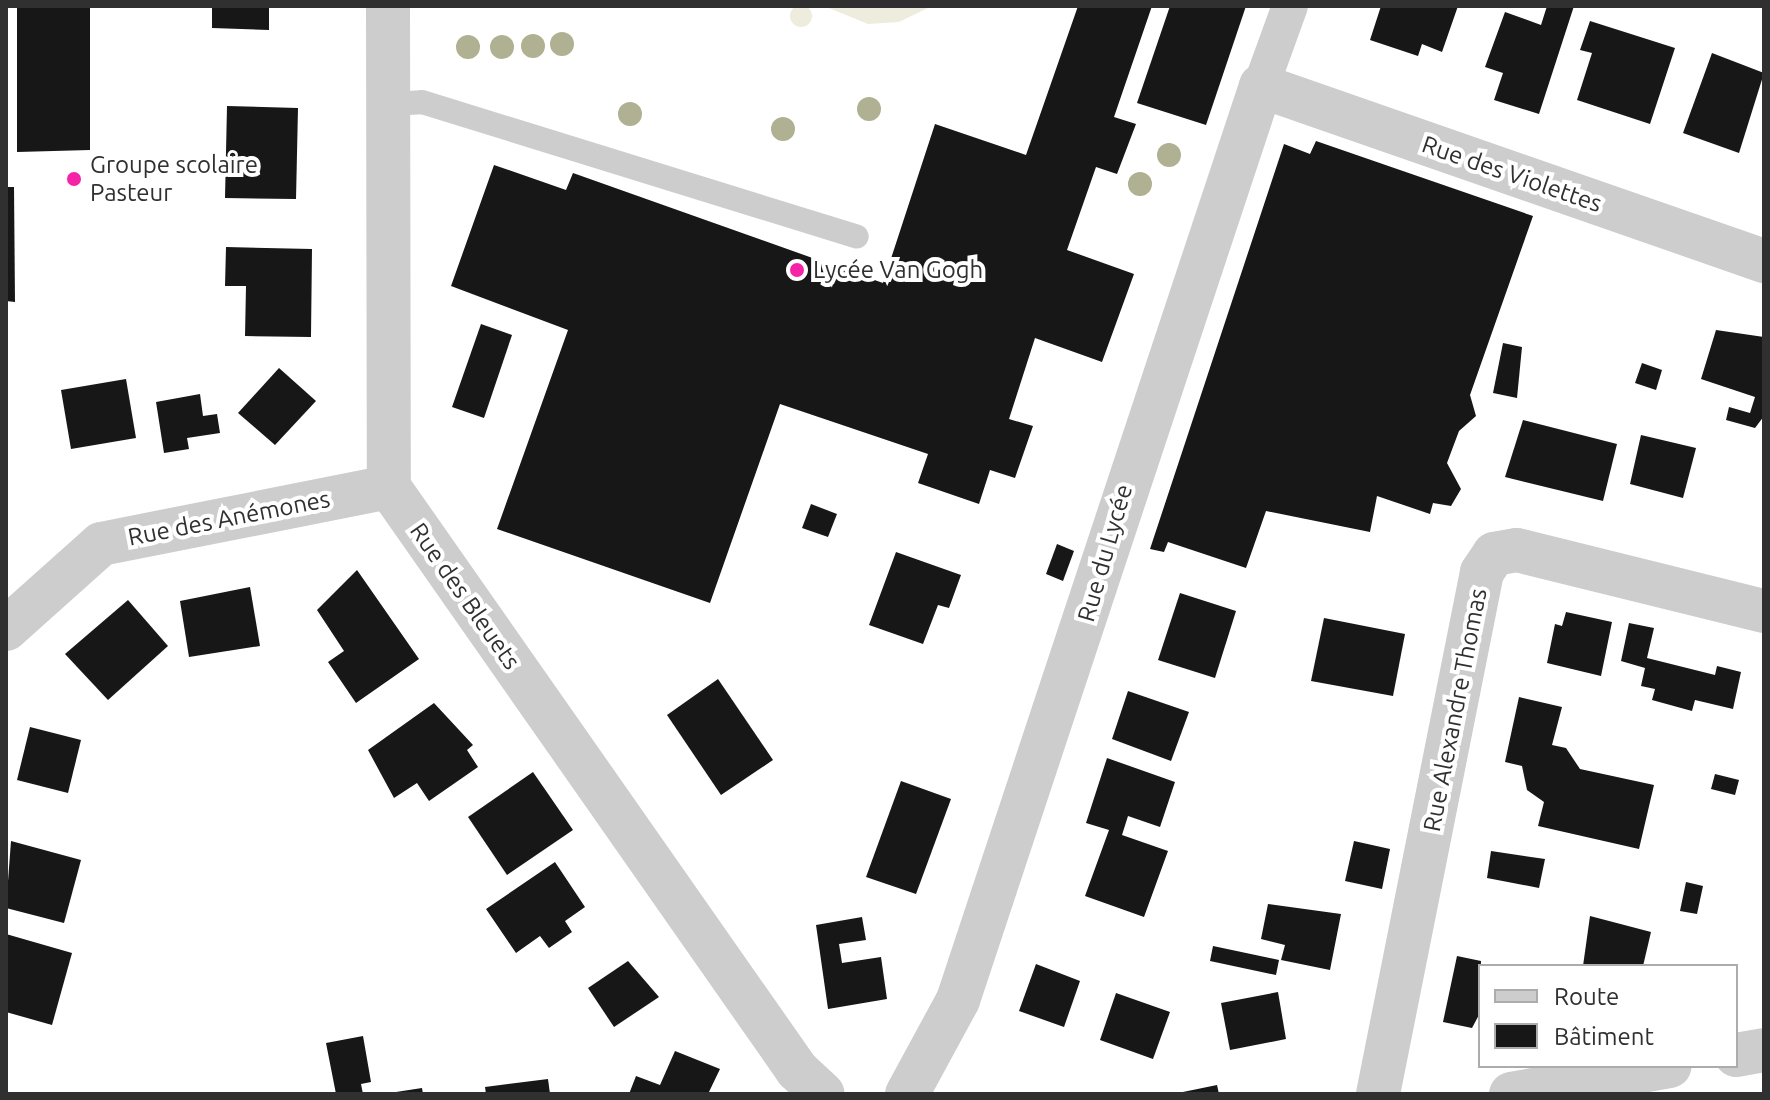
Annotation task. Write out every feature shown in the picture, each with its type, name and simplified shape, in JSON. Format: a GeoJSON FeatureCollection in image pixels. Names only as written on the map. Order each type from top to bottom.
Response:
{"type":"FeatureCollection","features":[{"type":"Feature","properties":{"kind":"street"},"geometry":{"type":"LineString","coordinates":[[388,6],[389,487]]}},
{"type":"Feature","properties":{"kind":"street","name":"Rue du Lycée"},"geometry":{"type":"LineString","coordinates":[[907,1094],[958,1000],[1290,6]]}},
{"type":"Feature","properties":{"kind":"street","name":"Rue des Violettes"},"geometry":{"type":"LineString","coordinates":[[1261,86],[1764,261]]}},
{"type":"Feature","properties":{"kind":"street","name":"Rue des Anémones"},"geometry":{"type":"LineString","coordinates":[[6,629],[101,544],[389,487]]}},
{"type":"Feature","properties":{"kind":"street","name":"Rue des Bleuets"},"geometry":{"type":"LineString","coordinates":[[389,487],[797,1070],[823,1094]]}},
{"type":"Feature","properties":{"kind":"street","name":"Rue Alexandre Thomas"},"geometry":{"type":"LineString","coordinates":[[1378,1094],[1482,572],[1494,554],[1517,550],[1764,611]]}},
{"type":"Feature","properties":{"kind":"street"},"geometry":{"type":"LineString","coordinates":[[1738,1055],[1764,1050]]}},
{"type":"Feature","properties":{"kind":"street"},"geometry":{"type":"LineString","coordinates":[[1511,1094],[1603,1085],[1663,1068]]}},
{"type":"Feature","properties":{"kind":"lane"},"geometry":{"type":"LineString","coordinates":[[388,104],[422,102],[857,237]]}},
{"type":"Feature","properties":{"kind":"shaded area"},"geometry":{"type":"Polygon","coordinates":[[[801,5],[809,8],[812,16],[809,24],[801,27],[793,24],[790,16],[793,8],[801,5]]]}},
{"type":"Feature","properties":{"kind":"shaded area"},"geometry":{"type":"Polygon","coordinates":[[[824,6],[932,6],[899,22],[868,24],[824,6]]]}},
{"type":"Feature","properties":{"kind":"building"},"geometry":{"type":"Polygon","coordinates":[[[17,6],[90,6],[90,150],[17,152],[17,6]]]}},
{"type":"Feature","properties":{"kind":"building"},"geometry":{"type":"Polygon","coordinates":[[[212,6],[269,6],[269,30],[212,28],[212,6]]]}},
{"type":"Feature","properties":{"kind":"building"},"geometry":{"type":"Polygon","coordinates":[[[1078,6],[1152,6],[1114,117],[1136,124],[1117,174],[1096,167],[1067,250],[1134,274],[1102,362],[1035,338],[1009,419],[1033,426],[1015,478],[990,470],[979,504],[918,483],[928,454],[780,404],[710,603],[497,529],[568,330],[451,286],[494,165],[566,190],[573,173],[883,283],[935,124],[1026,155],[1078,6]]]}},
{"type":"Feature","properties":{"kind":"building"},"geometry":{"type":"Polygon","coordinates":[[[1170,6],[1246,6],[1206,125],[1137,103],[1170,6]]]}},
{"type":"Feature","properties":{"kind":"building"},"geometry":{"type":"Polygon","coordinates":[[[1381,6],[1458,6],[1442,52],[1422,44],[1418,56],[1370,40],[1381,6]]]}},
{"type":"Feature","properties":{"kind":"building"},"geometry":{"type":"Polygon","coordinates":[[[1547,6],[1574,6],[1539,114],[1494,100],[1503,73],[1485,67],[1505,12],[1541,25],[1547,6]]]}},
{"type":"Feature","properties":{"kind":"building"},"geometry":{"type":"Polygon","coordinates":[[[1590,21],[1675,48],[1650,124],[1577,100],[1592,53],[1580,50],[1590,21]]]}},
{"type":"Feature","properties":{"kind":"building"},"geometry":{"type":"Polygon","coordinates":[[[1712,53],[1764,73],[1739,153],[1683,133],[1712,53]]]}},
{"type":"Feature","properties":{"kind":"building"},"geometry":{"type":"Polygon","coordinates":[[[227,106],[298,108],[296,199],[225,198],[227,106]]]}},
{"type":"Feature","properties":{"kind":"building"},"geometry":{"type":"Polygon","coordinates":[[[1316,141],[1533,216],[1470,395],[1476,416],[1459,431],[1447,463],[1461,489],[1451,506],[1433,503],[1430,514],[1377,496],[1370,532],[1266,511],[1246,568],[1168,542],[1164,552],[1150,549],[1284,144],[1310,154],[1316,141]]]}},
{"type":"Feature","properties":{"kind":"building"},"geometry":{"type":"Polygon","coordinates":[[[6,187],[14,187],[15,302],[6,301],[6,187]]]}},
{"type":"Feature","properties":{"kind":"building"},"geometry":{"type":"Polygon","coordinates":[[[226,247],[312,249],[311,337],[245,336],[246,286],[225,286],[226,247]]]}},
{"type":"Feature","properties":{"kind":"building"},"geometry":{"type":"Polygon","coordinates":[[[481,324],[512,335],[484,418],[452,407],[481,324]]]}},
{"type":"Feature","properties":{"kind":"building"},"geometry":{"type":"Polygon","coordinates":[[[1716,330],[1764,337],[1764,416],[1755,428],[1726,420],[1729,407],[1750,413],[1755,397],[1701,379],[1716,330]]]}},
{"type":"Feature","properties":{"kind":"building"},"geometry":{"type":"Polygon","coordinates":[[[1503,343],[1522,347],[1517,398],[1493,393],[1503,343]]]}},
{"type":"Feature","properties":{"kind":"building"},"geometry":{"type":"Polygon","coordinates":[[[1642,363],[1662,370],[1656,390],[1635,383],[1642,363]]]}},
{"type":"Feature","properties":{"kind":"building"},"geometry":{"type":"Polygon","coordinates":[[[279,368],[316,401],[275,445],[238,413],[279,368]]]}},
{"type":"Feature","properties":{"kind":"building"},"geometry":{"type":"Polygon","coordinates":[[[126,379],[136,438],[71,449],[61,390],[126,379]]]}},
{"type":"Feature","properties":{"kind":"building"},"geometry":{"type":"Polygon","coordinates":[[[200,394],[203,416],[217,414],[220,433],[187,438],[189,449],[164,453],[156,402],[200,394]]]}},
{"type":"Feature","properties":{"kind":"building"},"geometry":{"type":"Polygon","coordinates":[[[1523,420],[1617,444],[1603,501],[1505,477],[1523,420]]]}},
{"type":"Feature","properties":{"kind":"building"},"geometry":{"type":"Polygon","coordinates":[[[1641,435],[1696,448],[1683,498],[1630,484],[1641,435]]]}},
{"type":"Feature","properties":{"kind":"building"},"geometry":{"type":"Polygon","coordinates":[[[811,504],[837,514],[828,537],[802,528],[811,504]]]}},
{"type":"Feature","properties":{"kind":"building"},"geometry":{"type":"Polygon","coordinates":[[[1057,544],[1074,551],[1063,581],[1046,574],[1057,544]]]}},
{"type":"Feature","properties":{"kind":"building"},"geometry":{"type":"Polygon","coordinates":[[[896,552],[961,575],[949,608],[938,605],[923,644],[869,625],[896,552]]]}},
{"type":"Feature","properties":{"kind":"building"},"geometry":{"type":"Polygon","coordinates":[[[357,570],[419,659],[356,703],[328,662],[344,651],[317,610],[357,570]]]}},
{"type":"Feature","properties":{"kind":"building"},"geometry":{"type":"Polygon","coordinates":[[[250,587],[260,646],[189,657],[180,601],[250,587]]]}},
{"type":"Feature","properties":{"kind":"building"},"geometry":{"type":"Polygon","coordinates":[[[1180,593],[1236,611],[1215,678],[1158,660],[1180,593]]]}},
{"type":"Feature","properties":{"kind":"building"},"geometry":{"type":"Polygon","coordinates":[[[128,600],[168,646],[108,700],[65,654],[128,600]]]}},
{"type":"Feature","properties":{"kind":"building"},"geometry":{"type":"Polygon","coordinates":[[[1566,612],[1612,622],[1601,676],[1547,663],[1555,624],[1562,626],[1566,612]]]}},
{"type":"Feature","properties":{"kind":"building"},"geometry":{"type":"Polygon","coordinates":[[[1324,618],[1405,634],[1393,696],[1311,681],[1324,618]]]}},
{"type":"Feature","properties":{"kind":"building"},"geometry":{"type":"Polygon","coordinates":[[[1629,623],[1654,628],[1647,658],[1715,675],[1717,666],[1741,672],[1733,709],[1695,700],[1692,711],[1652,700],[1655,689],[1641,686],[1645,668],[1621,661],[1629,623]]]}},
{"type":"Feature","properties":{"kind":"building"},"geometry":{"type":"Polygon","coordinates":[[[718,679],[773,760],[721,795],[667,715],[718,679]]]}},
{"type":"Feature","properties":{"kind":"building"},"geometry":{"type":"Polygon","coordinates":[[[1128,691],[1189,712],[1171,761],[1112,739],[1128,691]]]}},
{"type":"Feature","properties":{"kind":"building"},"geometry":{"type":"Polygon","coordinates":[[[1519,697],[1562,707],[1552,745],[1566,748],[1580,769],[1654,785],[1639,849],[1538,826],[1544,802],[1527,790],[1522,766],[1505,762],[1519,697]]]}},
{"type":"Feature","properties":{"kind":"building"},"geometry":{"type":"Polygon","coordinates":[[[434,703],[473,745],[467,750],[478,767],[429,801],[417,783],[394,798],[368,750],[434,703]]]}},
{"type":"Feature","properties":{"kind":"building"},"geometry":{"type":"Polygon","coordinates":[[[30,727],[81,740],[68,793],[17,780],[30,727]]]}},
{"type":"Feature","properties":{"kind":"building"},"geometry":{"type":"Polygon","coordinates":[[[1107,758],[1175,782],[1160,827],[1128,816],[1122,835],[1168,851],[1144,917],[1085,896],[1109,830],[1086,823],[1107,758]]]}},
{"type":"Feature","properties":{"kind":"building"},"geometry":{"type":"Polygon","coordinates":[[[533,772],[573,830],[507,875],[468,817],[533,772]]]}},
{"type":"Feature","properties":{"kind":"building"},"geometry":{"type":"Polygon","coordinates":[[[1715,774],[1739,780],[1735,795],[1711,789],[1715,774]]]}},
{"type":"Feature","properties":{"kind":"building"},"geometry":{"type":"Polygon","coordinates":[[[901,781],[951,799],[916,894],[866,877],[901,781]]]}},
{"type":"Feature","properties":{"kind":"building"},"geometry":{"type":"Polygon","coordinates":[[[11,841],[81,860],[64,923],[6,908],[11,841]]]}},
{"type":"Feature","properties":{"kind":"building"},"geometry":{"type":"Polygon","coordinates":[[[1354,841],[1390,849],[1382,889],[1345,881],[1354,841]]]}},
{"type":"Feature","properties":{"kind":"building"},"geometry":{"type":"Polygon","coordinates":[[[1491,851],[1545,859],[1539,888],[1487,878],[1491,851]]]}},
{"type":"Feature","properties":{"kind":"building"},"geometry":{"type":"Polygon","coordinates":[[[555,862],[585,907],[565,921],[572,932],[549,948],[540,936],[516,953],[486,909],[555,862]]]}},
{"type":"Feature","properties":{"kind":"building"},"geometry":{"type":"Polygon","coordinates":[[[1686,882],[1703,886],[1697,914],[1680,911],[1686,882]]]}},
{"type":"Feature","properties":{"kind":"building"},"geometry":{"type":"Polygon","coordinates":[[[1268,904],[1341,914],[1330,970],[1281,960],[1285,945],[1261,939],[1268,904]]]}},
{"type":"Feature","properties":{"kind":"building"},"geometry":{"type":"Polygon","coordinates":[[[1590,916],[1651,932],[1643,964],[1583,964],[1590,916]]]}},
{"type":"Feature","properties":{"kind":"building"},"geometry":{"type":"Polygon","coordinates":[[[862,917],[866,940],[839,944],[842,963],[881,957],[887,999],[828,1009],[816,925],[862,917]]]}},
{"type":"Feature","properties":{"kind":"building"},"geometry":{"type":"Polygon","coordinates":[[[6,934],[72,953],[52,1025],[6,1012],[6,934]]]}},
{"type":"Feature","properties":{"kind":"building"},"geometry":{"type":"Polygon","coordinates":[[[1213,946],[1279,960],[1276,975],[1210,961],[1213,946]]]}},
{"type":"Feature","properties":{"kind":"building"},"geometry":{"type":"Polygon","coordinates":[[[1457,956],[1481,961],[1478,964],[1478,1017],[1472,1028],[1443,1022],[1457,956]]]}},
{"type":"Feature","properties":{"kind":"building"},"geometry":{"type":"Polygon","coordinates":[[[628,961],[659,997],[614,1027],[588,988],[628,961]]]}},
{"type":"Feature","properties":{"kind":"building"},"geometry":{"type":"Polygon","coordinates":[[[1036,964],[1080,981],[1064,1027],[1019,1011],[1036,964]]]}},
{"type":"Feature","properties":{"kind":"building"},"geometry":{"type":"Polygon","coordinates":[[[1278,992],[1286,1039],[1230,1050],[1221,1003],[1278,992]]]}},
{"type":"Feature","properties":{"kind":"building"},"geometry":{"type":"Polygon","coordinates":[[[1116,993],[1170,1012],[1153,1059],[1100,1040],[1116,993]]]}},
{"type":"Feature","properties":{"kind":"building"},"geometry":{"type":"Polygon","coordinates":[[[363,1036],[371,1082],[361,1084],[363,1094],[336,1094],[326,1043],[363,1036]]]}},
{"type":"Feature","properties":{"kind":"building"},"geometry":{"type":"Polygon","coordinates":[[[675,1051],[720,1069],[708,1094],[629,1094],[636,1076],[660,1085],[675,1051]]]}},
{"type":"Feature","properties":{"kind":"building"},"geometry":{"type":"Polygon","coordinates":[[[548,1079],[550,1094],[486,1094],[485,1087],[548,1079]]]}},
{"type":"Feature","properties":{"kind":"building"},"geometry":{"type":"Polygon","coordinates":[[[1217,1085],[1219,1094],[1178,1094],[1178,1093],[1217,1085]]]}},
{"type":"Feature","properties":{"kind":"building"},"geometry":{"type":"Polygon","coordinates":[[[422,1088],[423,1094],[396,1094],[396,1092],[422,1088]]]}},
{"type":"Feature","properties":{"kind":"place","name":"Groupe scolaire Pasteur"},"geometry":{"type":"Point","coordinates":[74,179]}},
{"type":"Feature","properties":{"kind":"place","name":"Lycée Van Gogh"},"geometry":{"type":"Point","coordinates":[797,270]}}]}
